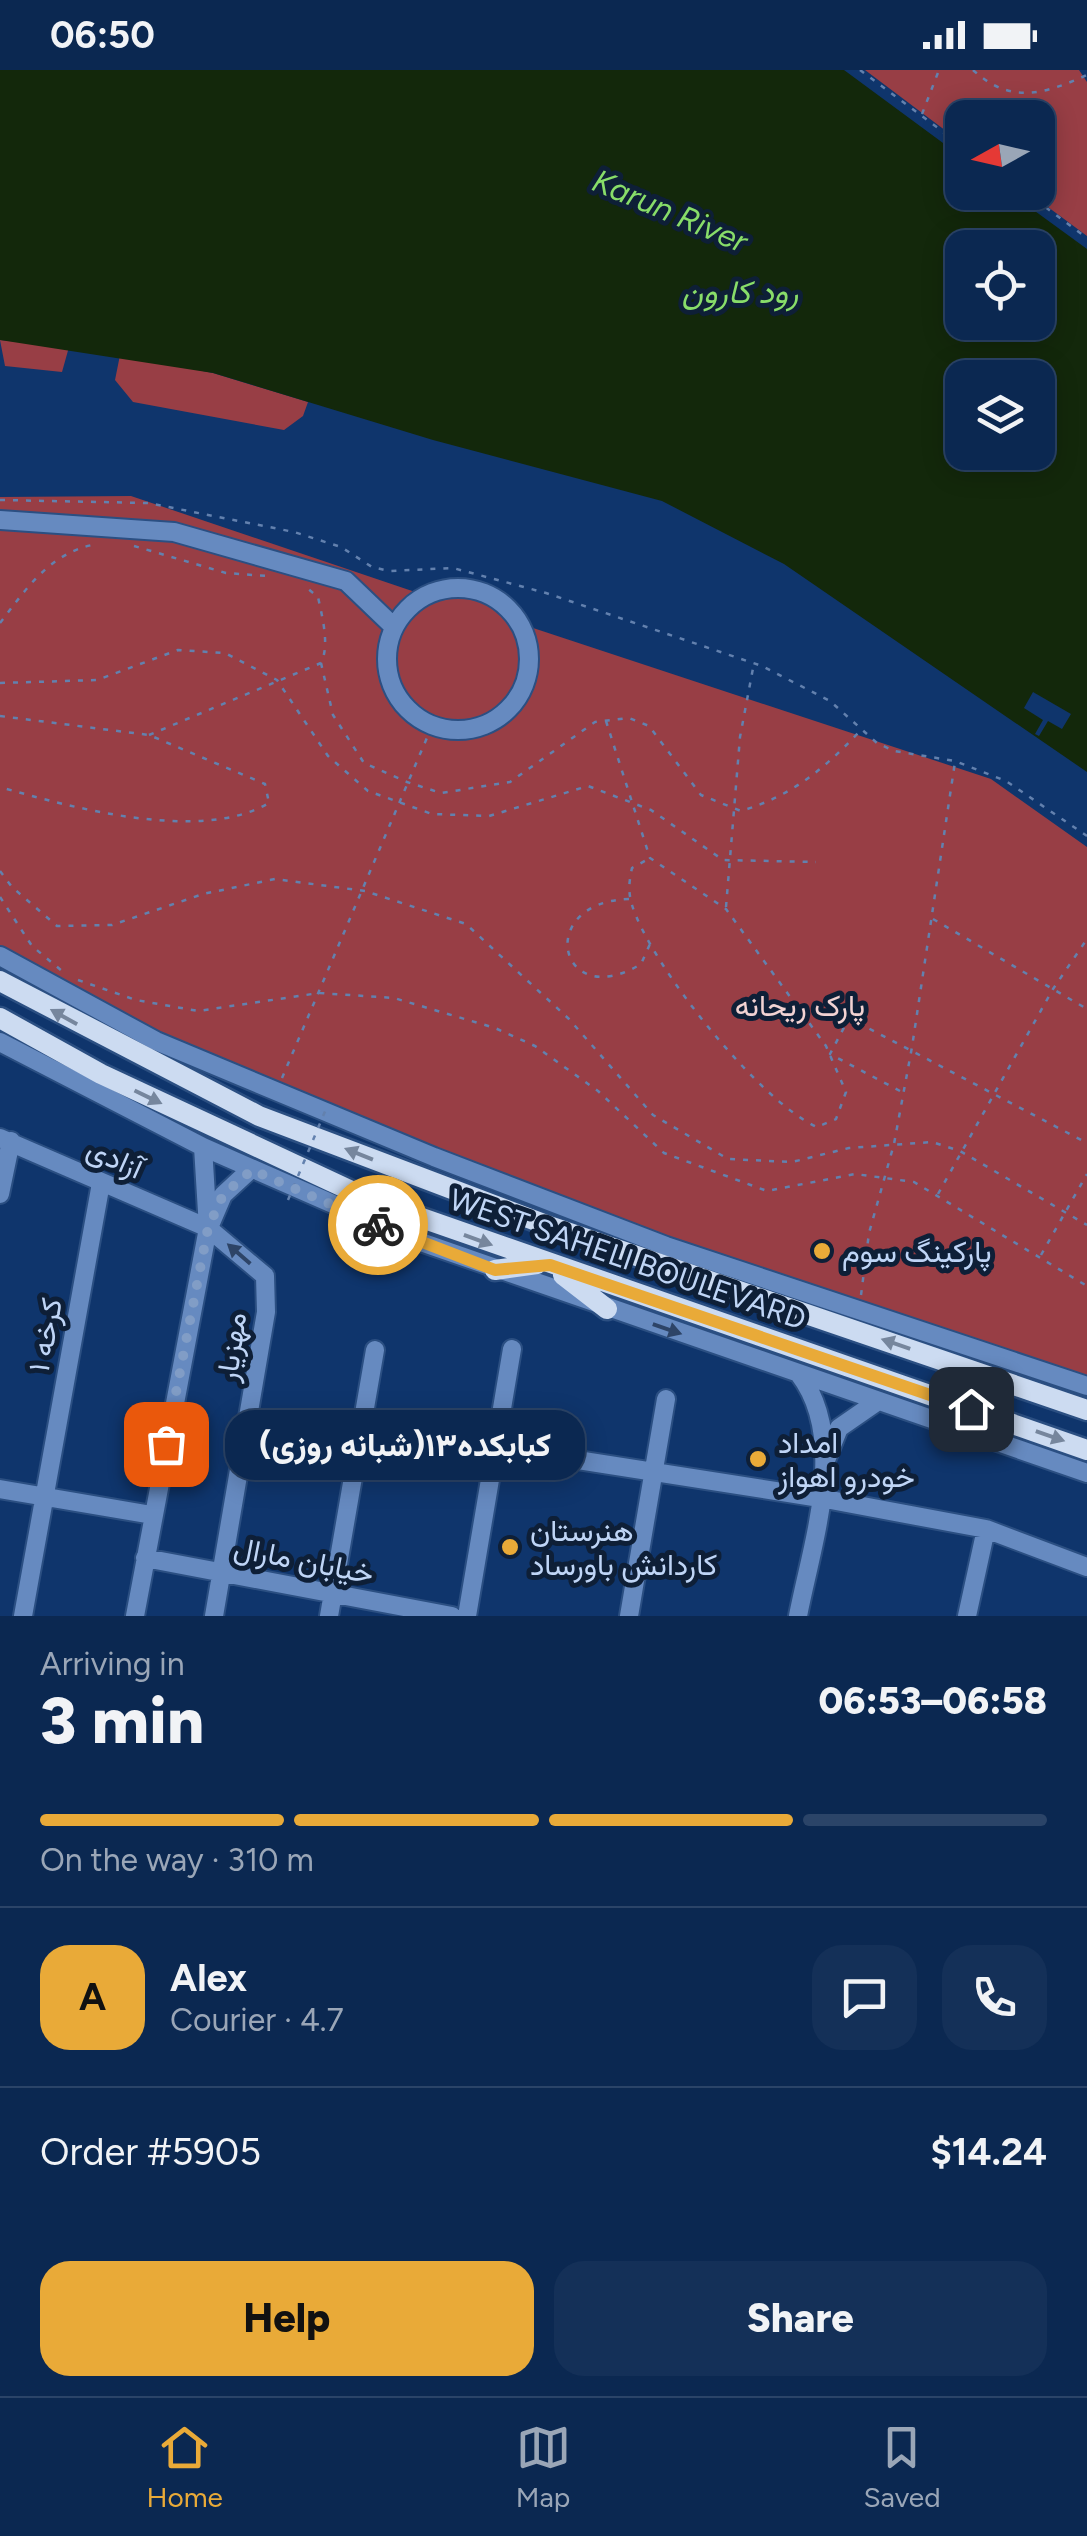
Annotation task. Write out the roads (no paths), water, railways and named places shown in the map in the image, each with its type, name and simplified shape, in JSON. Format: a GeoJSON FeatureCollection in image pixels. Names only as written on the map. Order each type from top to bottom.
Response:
{"type":"FeatureCollection","features":[{"type":"Feature","properties":{"kind":"main road","name":"WEST SAHELI BOULEVARD"},"geometry":{"type":"LineString","coordinates":[[0,981],[103,1038],[264,1118],[552,1227],[1087,1410]]}},
{"type":"Feature","properties":{"kind":"main road","name":"WEST SAHELI BOULEVARD"},"geometry":{"type":"LineString","coordinates":[[0,1018],[98,1072],[342,1189],[546,1264],[1087,1450]]}},
{"type":"Feature","properties":{"kind":"main road"},"geometry":{"type":"LineString","coordinates":[[74,1082],[98,1072],[110,1100]]}},
{"type":"Feature","properties":{"kind":"main road"},"geometry":{"type":"LineString","coordinates":[[495,1270],[546,1264],[607,1308]]}},
{"type":"Feature","properties":{"kind":"street"},"geometry":{"type":"LineString","coordinates":[[0,520],[174,532],[346,581],[394,627]]}},
{"type":"Feature","properties":{"kind":"street"},"geometry":{"type":"LineString","coordinates":[[468,587],[489,594],[521,624],[530,666],[512,706],[475,728],[454,730],[432,726],[412,713],[397,696],[388,674],[387,650],[394,627],[424,595],[468,587]]}},
{"type":"Feature","properties":{"kind":"street"},"geometry":{"type":"LineString","coordinates":[[0,956],[156,1040],[666,1246],[1087,1386]]}},
{"type":"Feature","properties":{"kind":"street"},"geometry":{"type":"LineString","coordinates":[[0,1042],[252,1170],[495,1270],[1087,1473]]}},
{"type":"Feature","properties":{"kind":"street"},"geometry":{"type":"LineString","coordinates":[[0,1194],[5,1140]]}},
{"type":"Feature","properties":{"kind":"street","name":"آزادی"},"geometry":{"type":"LineString","coordinates":[[5,1140],[208,1228]]}},
{"type":"Feature","properties":{"kind":"street"},"geometry":{"type":"LineString","coordinates":[[203,1147],[208,1228]]}},
{"type":"Feature","properties":{"kind":"street"},"geometry":{"type":"LineString","coordinates":[[136,1616],[208,1228],[223,1195],[252,1170]]}},
{"type":"Feature","properties":{"kind":"street","name":"کرخه ۱"},"geometry":{"type":"LineString","coordinates":[[22,1616],[101,1183]]}},
{"type":"Feature","properties":{"kind":"street","name":"مهزیار"},"geometry":{"type":"LineString","coordinates":[[208,1228],[265,1276],[266,1312],[214,1616]]}},
{"type":"Feature","properties":{"kind":"street"},"geometry":{"type":"LineString","coordinates":[[467,1616],[512,1349]]}},
{"type":"Feature","properties":{"kind":"street"},"geometry":{"type":"LineString","coordinates":[[329,1616],[375,1350]]}},
{"type":"Feature","properties":{"kind":"street"},"geometry":{"type":"LineString","coordinates":[[798,1616],[824,1465],[820,1415],[813,1392],[799,1374]]}},
{"type":"Feature","properties":{"kind":"street"},"geometry":{"type":"LineString","coordinates":[[629,1616],[666,1399]]}},
{"type":"Feature","properties":{"kind":"street"},"geometry":{"type":"LineString","coordinates":[[824,1465],[838,1428],[878,1401]]}},
{"type":"Feature","properties":{"kind":"street"},"geometry":{"type":"LineString","coordinates":[[495,1448],[820,1498],[986,1530],[1087,1567]]}},
{"type":"Feature","properties":{"kind":"street"},"geometry":{"type":"LineString","coordinates":[[0,1489],[152,1515]]}},
{"type":"Feature","properties":{"kind":"street"},"geometry":{"type":"LineString","coordinates":[[968,1616],[986,1530]]}},
{"type":"Feature","properties":{"kind":"street","name":"خیابان مارال"},"geometry":{"type":"LineString","coordinates":[[145,1558],[412,1612],[452,1616]]}},
{"type":"Feature","properties":{"kind":"water","name":"رود کارون"},"geometry":{"type":"Polygon","coordinates":[[[0,70],[844,70],[945,144],[945,210],[1033,210],[1087,249],[1087,772],[784,564],[662,501],[433,440],[213,373],[0,340],[0,70]]]}},
{"type":"Feature","properties":{"kind":"place","name":"پارکینگ سوم"},"geometry":{"type":"Point","coordinates":[822,1251]}},
{"type":"Feature","properties":{"kind":"place","name":"کبابکده۱۳(شبانه روزی)"},"geometry":{"type":"Point","coordinates":[166,1444]}},
{"type":"Feature","properties":{"kind":"place","name":"امداد خودرو اهواز"},"geometry":{"type":"Point","coordinates":[758,1459]}},
{"type":"Feature","properties":{"kind":"place","name":"هنرستان کاردانش باورساد"},"geometry":{"type":"Point","coordinates":[510,1547]}},
{"type":"Feature","properties":{"kind":"water label","name":"Karun River"},"geometry":{"type":"Point","coordinates":[670,211]}},
{"type":"Feature","properties":{"kind":"park label","name":"پارک ریحانه"},"geometry":{"type":"Point","coordinates":[800,1005]}}]}
